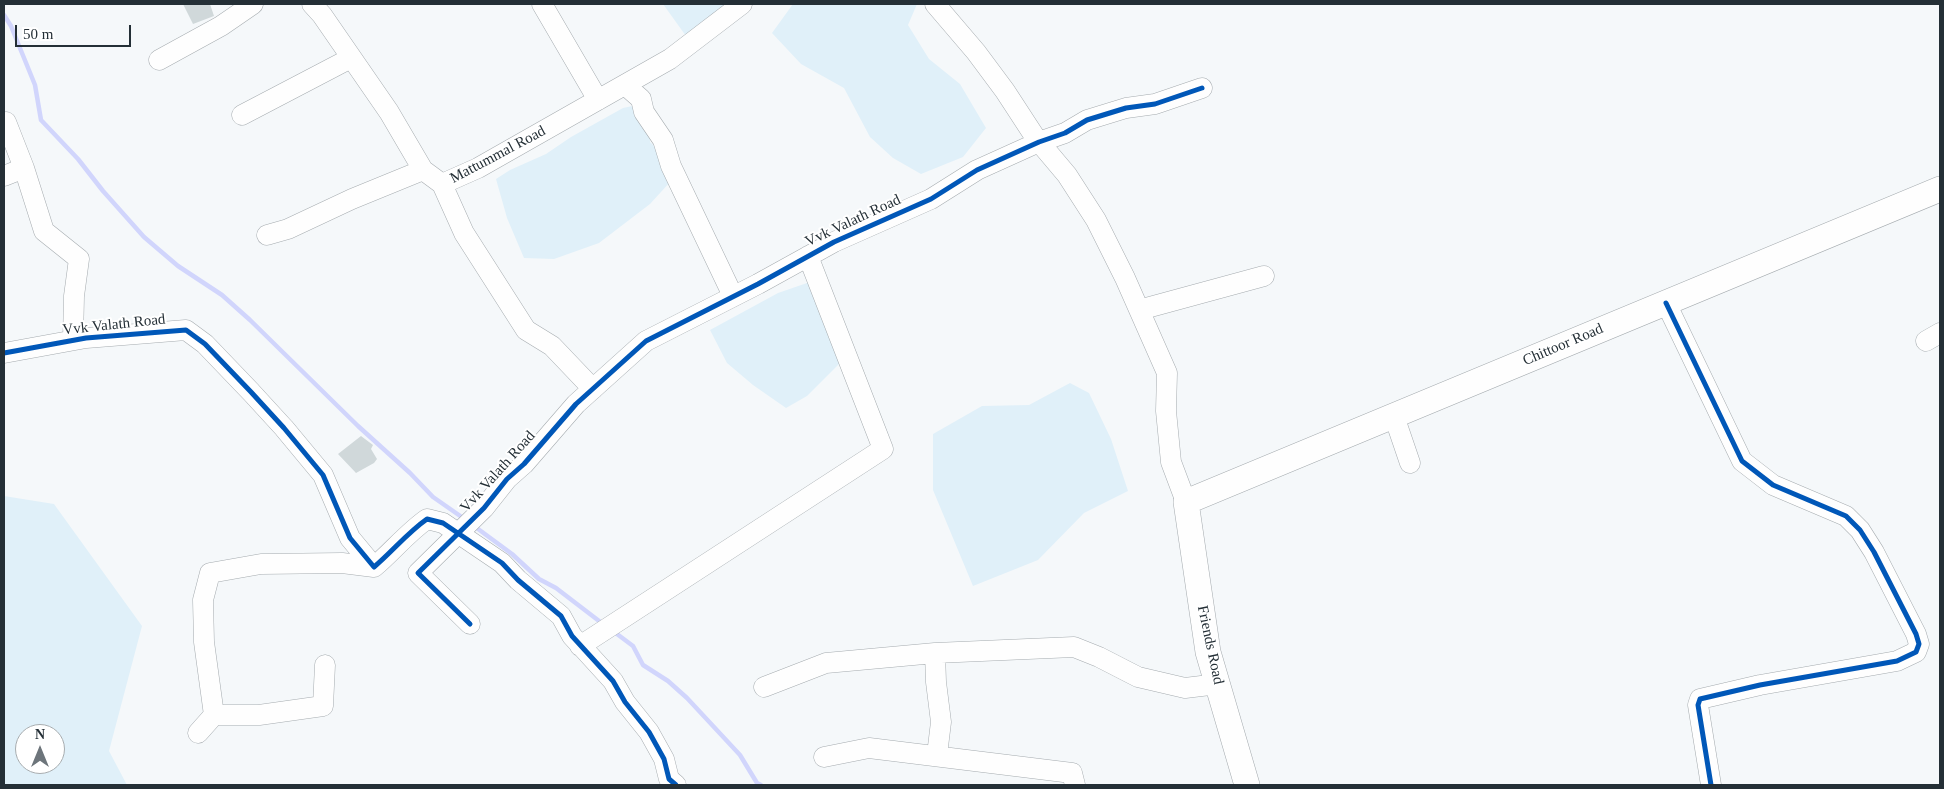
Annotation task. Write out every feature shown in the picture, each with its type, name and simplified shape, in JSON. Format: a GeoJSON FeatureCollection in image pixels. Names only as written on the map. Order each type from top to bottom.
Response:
{"type":"FeatureCollection","features":[{"type":"Feature","properties":{"kind":"main road","name":"Chittoor Road"},"geometry":{"type":"LineString","coordinates":[[1186,502],[1940,188]]}},
{"type":"Feature","properties":{"kind":"main road","name":"Friends Road"},"geometry":{"type":"LineString","coordinates":[[1186,502],[1208,652],[1247,785]]}},
{"type":"Feature","properties":{"kind":"street"},"geometry":{"type":"LineString","coordinates":[[159,60],[221,26],[253,4]]}},
{"type":"Feature","properties":{"kind":"street","name":"Mattummal Road"},"geometry":{"type":"LineString","coordinates":[[312,4],[322,15],[389,112],[422,170],[442,184],[478,168],[670,59],[742,4]]}},
{"type":"Feature","properties":{"kind":"street"},"geometry":{"type":"LineString","coordinates":[[542,4],[598,100]]}},
{"type":"Feature","properties":{"kind":"street"},"geometry":{"type":"LineString","coordinates":[[935,4],[976,52],[1039,142],[1067,175],[1096,220],[1167,373],[1166,411],[1171,462],[1186,502]]}},
{"type":"Feature","properties":{"kind":"street"},"geometry":{"type":"LineString","coordinates":[[242,115],[351,58]]}},
{"type":"Feature","properties":{"kind":"street"},"geometry":{"type":"LineString","coordinates":[[625,85],[641,100],[644,112],[663,140],[671,166],[733,296]]}},
{"type":"Feature","properties":{"kind":"street","name":"Vvk Valath Road"},"geometry":{"type":"LineString","coordinates":[[4,353],[73,340],[186,330],[205,344],[284,428],[322,475],[350,538],[374,567],[410,532],[427,519],[443,523],[458,532],[473,519],[576,404],[646,341],[834,242],[930,199],[977,170],[1039,142],[1065,133],[1087,120],[1126,108],[1155,104],[1202,88]]}},
{"type":"Feature","properties":{"kind":"street"},"geometry":{"type":"LineString","coordinates":[[6,122],[24,168],[44,232],[79,258],[74,296],[73,340]]}},
{"type":"Feature","properties":{"kind":"street"},"geometry":{"type":"LineString","coordinates":[[4,176],[24,168]]}},
{"type":"Feature","properties":{"kind":"street"},"geometry":{"type":"LineString","coordinates":[[268,235],[288,230],[352,199],[422,170]]}},
{"type":"Feature","properties":{"kind":"street"},"geometry":{"type":"LineString","coordinates":[[442,184],[464,233],[526,330],[552,346],[593,389]]}},
{"type":"Feature","properties":{"kind":"street"},"geometry":{"type":"LineString","coordinates":[[580,646],[883,449],[808,256]]}},
{"type":"Feature","properties":{"kind":"street"},"geometry":{"type":"LineString","coordinates":[[1139,310],[1264,276]]}},
{"type":"Feature","properties":{"kind":"street"},"geometry":{"type":"LineString","coordinates":[[1666,303],[1742,461],[1773,484],[1846,516],[1860,530],[1897,594],[1919,644],[1916,652],[1897,661],[1768,684],[1700,700],[1698,705],[1711,785]]}},
{"type":"Feature","properties":{"kind":"street"},"geometry":{"type":"LineString","coordinates":[[1394,416],[1410,463]]}},
{"type":"Feature","properties":{"kind":"street"},"geometry":{"type":"LineString","coordinates":[[470,624],[418,573],[458,532],[502,563],[518,580],[561,616],[572,636],[613,681],[625,702],[649,732],[664,759],[669,778],[676,785]]}},
{"type":"Feature","properties":{"kind":"street"},"geometry":{"type":"LineString","coordinates":[[214,715],[204,642],[203,600],[210,573],[270,563],[342,563],[374,567]]}},
{"type":"Feature","properties":{"kind":"street"},"geometry":{"type":"LineString","coordinates":[[764,687],[826,663],[935,653],[1074,647],[1099,657],[1138,677],[1185,688],[1218,684]]}},
{"type":"Feature","properties":{"kind":"street"},"geometry":{"type":"LineString","coordinates":[[935,653],[936,682],[942,722],[937,755]]}},
{"type":"Feature","properties":{"kind":"street"},"geometry":{"type":"LineString","coordinates":[[198,733],[214,715],[258,715],[323,706],[325,665]]}},
{"type":"Feature","properties":{"kind":"street"},"geometry":{"type":"LineString","coordinates":[[824,757],[869,748],[937,755],[1072,773],[1074,785]]}},
{"type":"Feature","properties":{"kind":"shaded area"},"geometry":{"type":"Polygon","coordinates":[[[663,4],[742,4],[691,43],[663,4]]]}},
{"type":"Feature","properties":{"kind":"shaded area"},"geometry":{"type":"Polygon","coordinates":[[[793,4],[917,4],[908,25],[929,59],[960,84],[986,128],[963,157],[921,174],[893,158],[870,137],[844,88],[801,64],[772,33],[793,4]]]}},
{"type":"Feature","properties":{"kind":"shaded area"},"geometry":{"type":"Polygon","coordinates":[[[637,105],[649,126],[650,142],[670,162],[671,181],[650,204],[599,243],[554,259],[524,258],[507,218],[496,179],[510,170],[546,154],[571,137],[623,108],[637,105]]]}},
{"type":"Feature","properties":{"kind":"shaded area"},"geometry":{"type":"Polygon","coordinates":[[[807,283],[822,291],[843,360],[807,396],[786,408],[753,385],[727,363],[710,330],[778,293],[807,283]]]}},
{"type":"Feature","properties":{"kind":"shaded area"},"geometry":{"type":"Polygon","coordinates":[[[1070,383],[1089,393],[1111,439],[1128,491],[1084,513],[1038,560],[973,586],[933,490],[933,434],[982,406],[1029,405],[1070,383]]]}},
{"type":"Feature","properties":{"kind":"shaded area"},"geometry":{"type":"Polygon","coordinates":[[[4,496],[54,504],[142,626],[109,751],[127,785],[4,785],[4,496]]]}},
{"type":"Feature","properties":{"kind":"building"},"geometry":{"type":"Polygon","coordinates":[[[183,4],[210,4],[214,16],[193,24],[183,4]]]}},
{"type":"Feature","properties":{"kind":"building"},"geometry":{"type":"Polygon","coordinates":[[[361,436],[373,445],[371,449],[377,459],[374,463],[356,473],[338,454],[361,436]]]}},
{"type":"Feature","properties":{"kind":"waterway"},"geometry":{"type":"LineString","coordinates":[[4,15],[11,26],[35,85],[41,120],[78,159],[103,191],[144,237],[178,266],[222,295],[433,497],[466,520]]}},
{"type":"Feature","properties":{"kind":"waterway"},"geometry":{"type":"LineString","coordinates":[[474,526],[512,554],[539,579],[556,588],[603,624]]}},
{"type":"Feature","properties":{"kind":"waterway"},"geometry":{"type":"LineString","coordinates":[[613,631],[633,646],[643,665],[668,681],[687,698],[740,755],[757,783],[761,785]]}},
{"type":"Feature","properties":{"kind":"cycle path"},"geometry":{"type":"LineString","coordinates":[[470,624],[418,573],[484,508],[507,479],[524,464],[576,404],[646,341],[758,284],[834,242],[931,199],[977,170],[1039,142],[1065,133],[1087,120],[1126,108],[1155,104],[1202,88]]}},
{"type":"Feature","properties":{"kind":"cycle path"},"geometry":{"type":"LineString","coordinates":[[1666,303],[1742,461],[1773,485],[1846,516],[1860,530],[1874,552],[1916,634],[1919,644],[1916,652],[1897,661],[1760,685],[1700,699],[1698,705],[1711,785]]}},
{"type":"Feature","properties":{"kind":"cycle path"},"geometry":{"type":"LineString","coordinates":[[4,353],[86,338],[186,330],[205,344],[251,392],[323,475],[350,538],[374,567],[427,519],[443,523],[502,563],[518,580],[561,616],[572,636],[613,681],[625,702],[649,732],[664,759],[669,779],[676,785]]}}]}
